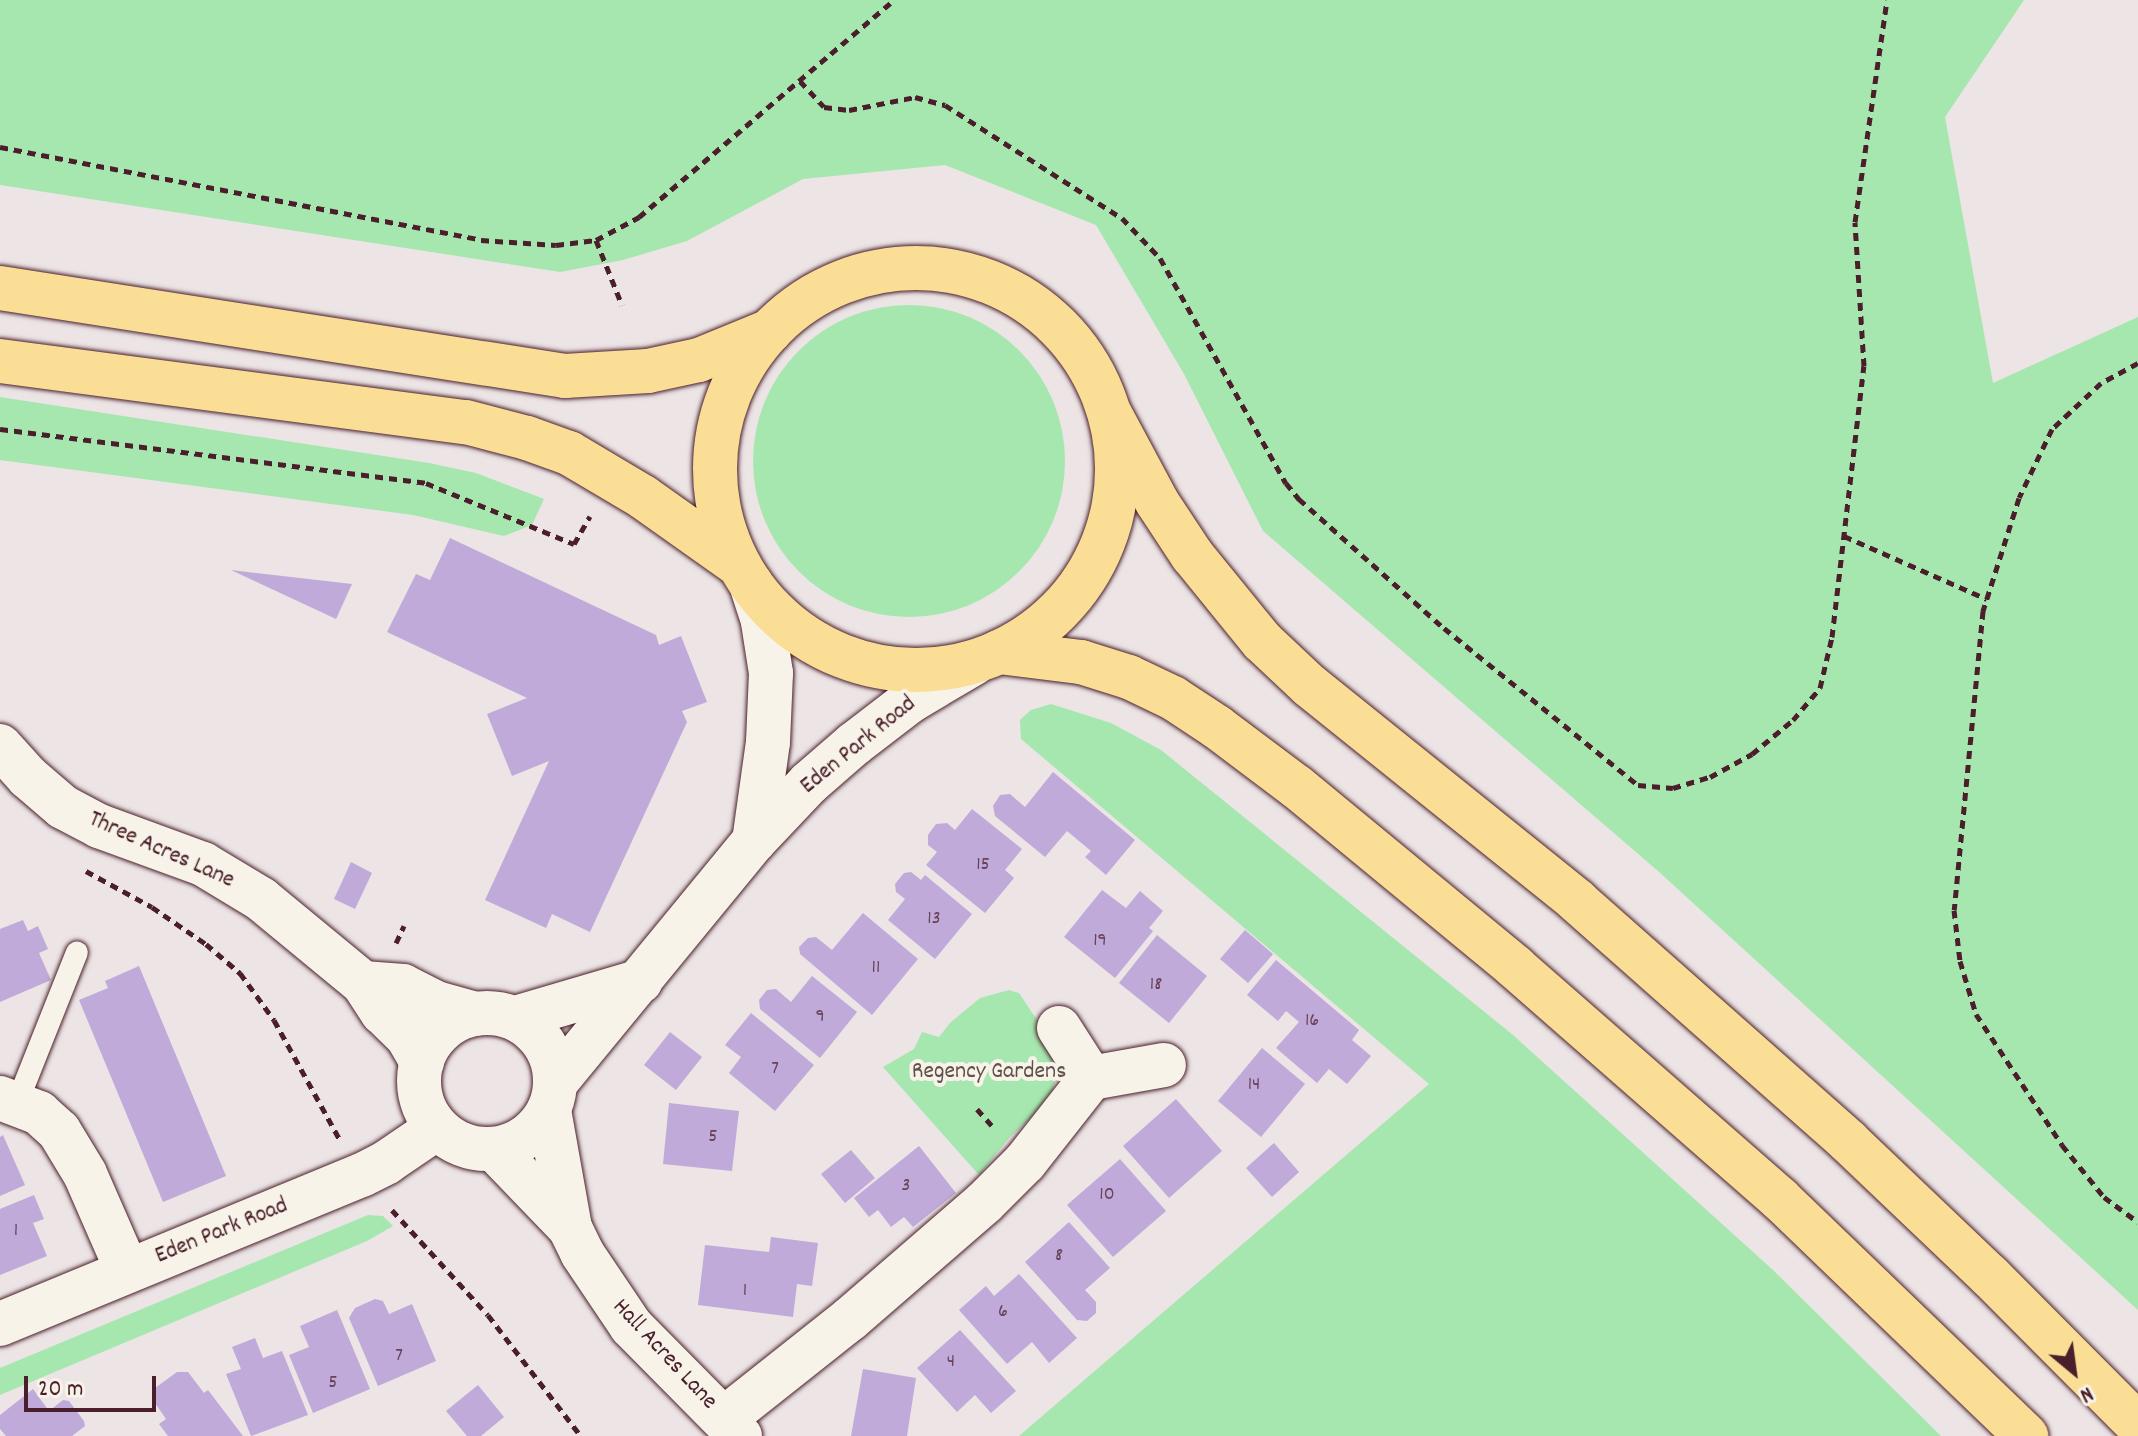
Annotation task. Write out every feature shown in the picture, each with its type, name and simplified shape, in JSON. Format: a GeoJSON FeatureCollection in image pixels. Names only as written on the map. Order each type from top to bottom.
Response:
{"type":"FeatureCollection","features":[{"type":"Feature","properties":{"kind":"highway"},"geometry":{"type":"LineString","coordinates":[[745,575],[717,498],[715,457],[720,424],[730,392],[744,365],[770,331],[801,305],[831,287],[870,273],[916,268],[959,272],[998,285],[1038,309],[1074,344],[1097,380],[1109,412],[1157,502],[1192,555],[1262,641],[1310,686],[1577,901],[1836,1130],[1990,1276],[2138,1425]]}},
{"type":"Feature","properties":{"kind":"highway"},"geometry":{"type":"LineString","coordinates":[[0,288],[565,376],[648,371],[699,360],[770,331]]}},
{"type":"Feature","properties":{"kind":"highway"},"geometry":{"type":"LineString","coordinates":[[0,361],[466,422],[527,438],[569,453],[643,497],[745,575],[790,626],[849,659],[884,667],[919,670],[986,658],[1081,662],[1129,677],[1173,698],[1297,787],[1515,967],[1780,1199],[2026,1436]]}},
{"type":"Feature","properties":{"kind":"highway"},"geometry":{"type":"LineString","coordinates":[[986,658],[1051,618],[1076,589],[1103,545],[1115,500],[1117,462],[1109,412]]}},
{"type":"Feature","properties":{"kind":"street","name":"Eden Park Road"},"geometry":{"type":"LineString","coordinates":[[745,575],[763,622],[771,673],[768,742],[754,841]]}},
{"type":"Feature","properties":{"kind":"street","name":"Eden Park Road"},"geometry":{"type":"LineString","coordinates":[[552,1096],[754,841],[854,744],[910,701],[986,658]]}},
{"type":"Feature","properties":{"kind":"street","name":"Three Acres Lane"},"geometry":{"type":"LineString","coordinates":[[0,746],[28,777],[63,807],[99,826],[203,864],[237,882],[363,983],[382,1012],[407,1036],[422,1062]]}},
{"type":"Feature","properties":{"kind":"street"},"geometry":{"type":"LineString","coordinates":[[363,983],[403,986],[436,1003],[495,1016],[532,1029],[545,1045],[553,1063],[552,1096],[526,1137],[494,1149],[473,1148],[454,1141],[437,1128],[425,1110],[420,1091],[422,1062],[442,1030],[495,1016],[641,981]]}},
{"type":"Feature","properties":{"kind":"street"},"geometry":{"type":"LineString","coordinates":[[1059,1028],[1091,1078]]}},
{"type":"Feature","properties":{"kind":"street"},"geometry":{"type":"LineString","coordinates":[[733,1427],[984,1203],[1025,1162],[1091,1078],[1164,1065]]}},
{"type":"Feature","properties":{"kind":"street","name":"Hall Acres Lane"},"geometry":{"type":"LineString","coordinates":[[552,1096],[570,1228]]}},
{"type":"Feature","properties":{"kind":"street"},"geometry":{"type":"LineString","coordinates":[[9,1100],[39,1113],[59,1131],[74,1152],[127,1270]]}},
{"type":"Feature","properties":{"kind":"street","name":"Eden Park Road"},"geometry":{"type":"LineString","coordinates":[[0,1324],[362,1175],[437,1128]]}},
{"type":"Feature","properties":{"kind":"street","name":"Hall Acres Lane"},"geometry":{"type":"LineString","coordinates":[[494,1149],[570,1228],[602,1287],[631,1326],[693,1392],[733,1427]]}},
{"type":"Feature","properties":{"kind":"lane"},"geometry":{"type":"LineString","coordinates":[[9,1100],[77,952]]}},
{"type":"Feature","properties":{"kind":"path"},"geometry":{"type":"LineString","coordinates":[[0,147],[481,240],[556,245],[596,240],[639,217],[894,0]]}},
{"type":"Feature","properties":{"kind":"path"},"geometry":{"type":"LineString","coordinates":[[800,81],[824,107],[849,110],[915,97],[945,105],[1122,218],[1160,258],[1286,483],[1299,499],[1444,628],[1638,785],[1673,788],[1710,777],[1752,754],[1802,709],[1820,688],[1832,637],[1864,366],[1855,222],[1887,0]]}},
{"type":"Feature","properties":{"kind":"path"},"geometry":{"type":"LineString","coordinates":[[596,240],[622,305]]}},
{"type":"Feature","properties":{"kind":"path"},"geometry":{"type":"LineString","coordinates":[[2138,363],[2101,383],[2052,429],[2019,498],[1983,611],[1954,910],[1960,961],[1976,1014],[2062,1145],[2104,1197],[2138,1222]]}},
{"type":"Feature","properties":{"kind":"path"},"geometry":{"type":"LineString","coordinates":[[0,429],[426,483],[574,544],[590,516]]}},
{"type":"Feature","properties":{"kind":"path"},"geometry":{"type":"LineString","coordinates":[[1844,536],[1987,599]]}},
{"type":"Feature","properties":{"kind":"path"},"geometry":{"type":"LineString","coordinates":[[82,869],[152,907],[240,973],[274,1020],[346,1148]]}},
{"type":"Feature","properties":{"kind":"path"},"geometry":{"type":"LineString","coordinates":[[382,1201],[488,1315],[581,1436]]}},
{"type":"Feature","properties":{"kind":"green space"},"geometry":{"type":"Polygon","coordinates":[[[0,0],[2024,0],[1945,117],[1993,383],[2138,317],[2138,1310],[1658,871],[1263,531],[1184,374],[1096,225],[945,165],[803,179],[687,241],[623,260],[560,272],[0,185],[0,0]]]}},
{"type":"Feature","properties":{"kind":"green space"},"geometry":{"type":"Polygon","coordinates":[[[909,305],[939,308],[969,317],[996,331],[1019,351],[1039,374],[1053,401],[1062,431],[1065,461],[1062,491],[1053,521],[1039,548],[1019,571],[996,591],[969,605],[939,614],[909,617],[879,614],[849,605],[822,591],[799,571],[779,548],[765,521],[756,491],[753,461],[756,431],[765,401],[779,374],[799,351],[822,331],[849,317],[879,308],[909,305]]]}},
{"type":"Feature","properties":{"kind":"green space"},"geometry":{"type":"Polygon","coordinates":[[[0,397],[429,463],[476,473],[544,499],[532,525],[504,536],[413,515],[0,460],[0,397]]]}},
{"type":"Feature","properties":{"kind":"green space"},"geometry":{"type":"Polygon","coordinates":[[[1051,704],[1111,723],[1161,750],[1513,1035],[1773,1270],[1941,1436],[1019,1436],[1429,1084],[1021,739],[1020,720],[1031,710],[1051,704]]]}},
{"type":"Feature","properties":{"kind":"green space","name":"Regency Gardens"},"geometry":{"type":"Polygon","coordinates":[[[1009,990],[1019,993],[1039,1023],[1058,1074],[1052,1091],[1033,1116],[1009,1138],[979,1175],[883,1067],[914,1049],[922,1032],[939,1037],[951,1022],[980,998],[1009,990]]]}},
{"type":"Feature","properties":{"kind":"green space"},"geometry":{"type":"Polygon","coordinates":[[[368,1215],[383,1216],[393,1226],[367,1241],[0,1395],[0,1368],[368,1215]]]}},
{"type":"Feature","properties":{"kind":"building"},"geometry":{"type":"Polygon","coordinates":[[[450,538],[656,635],[659,645],[681,636],[707,702],[682,711],[687,722],[590,932],[552,914],[546,928],[485,900],[549,761],[512,776],[487,714],[527,698],[387,632],[416,574],[430,580],[450,538]]]}},
{"type":"Feature","properties":{"kind":"building"},"geometry":{"type":"Polygon","coordinates":[[[231,570],[352,584],[336,619],[231,570]]]}},
{"type":"Feature","properties":{"kind":"building"},"geometry":{"type":"Polygon","coordinates":[[[1053,772],[1135,840],[1106,875],[1085,857],[1091,851],[1067,831],[1045,857],[995,816],[993,806],[1000,795],[1010,794],[1025,807],[1053,772]]]}},
{"type":"Feature","properties":{"kind":"building"},"geometry":{"type":"Polygon","coordinates":[[[972,809],[1022,849],[1005,870],[1014,878],[985,913],[926,865],[937,852],[928,845],[928,835],[936,824],[947,823],[955,830],[972,809]]]}},
{"type":"Feature","properties":{"kind":"building"},"geometry":{"type":"Polygon","coordinates":[[[351,862],[372,873],[355,909],[334,899],[351,862]]]}},
{"type":"Feature","properties":{"kind":"building"},"geometry":{"type":"Polygon","coordinates":[[[911,872],[921,880],[925,875],[972,914],[935,959],[888,920],[905,899],[896,892],[895,884],[904,873],[911,872]]]}},
{"type":"Feature","properties":{"kind":"building"},"geometry":{"type":"Polygon","coordinates":[[[1102,890],[1126,908],[1140,891],[1163,911],[1149,928],[1153,931],[1115,978],[1064,937],[1102,890]]]}},
{"type":"Feature","properties":{"kind":"building"},"geometry":{"type":"Polygon","coordinates":[[[863,913],[918,959],[872,1015],[800,954],[799,947],[808,938],[816,937],[832,950],[863,913]]]}},
{"type":"Feature","properties":{"kind":"building"},"geometry":{"type":"Polygon","coordinates":[[[23,920],[28,931],[38,926],[48,949],[39,953],[51,980],[0,1002],[0,929],[23,920]]]}},
{"type":"Feature","properties":{"kind":"building"},"geometry":{"type":"Polygon","coordinates":[[[1245,930],[1273,954],[1248,983],[1220,959],[1245,930]]]}},
{"type":"Feature","properties":{"kind":"building"},"geometry":{"type":"Polygon","coordinates":[[[1157,935],[1207,976],[1169,1023],[1119,983],[1157,935]]]}},
{"type":"Feature","properties":{"kind":"building"},"geometry":{"type":"Polygon","coordinates":[[[1276,960],[1359,1030],[1352,1040],[1371,1056],[1347,1084],[1329,1069],[1317,1083],[1276,1048],[1299,1022],[1286,1011],[1278,1021],[1247,995],[1276,960]]]}},
{"type":"Feature","properties":{"kind":"building"},"geometry":{"type":"Polygon","coordinates":[[[139,966],[226,1176],[163,1202],[79,1000],[108,988],[105,981],[139,966]]]}},
{"type":"Feature","properties":{"kind":"building"},"geometry":{"type":"Polygon","coordinates":[[[812,976],[857,1012],[820,1058],[760,1009],[759,1000],[767,990],[776,989],[791,1002],[812,976]]]}},
{"type":"Feature","properties":{"kind":"building"},"geometry":{"type":"Polygon","coordinates":[[[751,1013],[814,1065],[775,1111],[729,1073],[741,1057],[725,1045],[751,1013]]]}},
{"type":"Feature","properties":{"kind":"building"},"geometry":{"type":"Polygon","coordinates":[[[670,1032],[702,1057],[676,1090],[644,1065],[670,1032]]]}},
{"type":"Feature","properties":{"kind":"building"},"geometry":{"type":"Polygon","coordinates":[[[1262,1048],[1305,1084],[1261,1137],[1218,1101],[1262,1048]]]}},
{"type":"Feature","properties":{"kind":"building"},"geometry":{"type":"Polygon","coordinates":[[[1176,1099],[1222,1151],[1169,1198],[1123,1146],[1176,1099]]]}},
{"type":"Feature","properties":{"kind":"building"},"geometry":{"type":"Polygon","coordinates":[[[669,1103],[739,1111],[732,1171],[663,1164],[669,1103]]]}},
{"type":"Feature","properties":{"kind":"building"},"geometry":{"type":"Polygon","coordinates":[[[3,1135],[25,1185],[0,1196],[0,1137],[3,1135]]]}},
{"type":"Feature","properties":{"kind":"building"},"geometry":{"type":"Polygon","coordinates":[[[1274,1143],[1299,1172],[1272,1197],[1246,1168],[1274,1143]]]}},
{"type":"Feature","properties":{"kind":"building"},"geometry":{"type":"Polygon","coordinates":[[[919,1146],[956,1193],[913,1227],[904,1217],[891,1227],[878,1210],[869,1217],[854,1198],[919,1146]]]}},
{"type":"Feature","properties":{"kind":"building"},"geometry":{"type":"Polygon","coordinates":[[[851,1150],[875,1178],[845,1203],[821,1174],[851,1150]]]}},
{"type":"Feature","properties":{"kind":"building"},"geometry":{"type":"Polygon","coordinates":[[[1120,1159],[1166,1211],[1113,1257],[1067,1205],[1120,1159]]]}},
{"type":"Feature","properties":{"kind":"building"},"geometry":{"type":"Polygon","coordinates":[[[34,1195],[44,1219],[33,1223],[47,1256],[0,1275],[0,1209],[34,1195]]]}},
{"type":"Feature","properties":{"kind":"building"},"geometry":{"type":"Polygon","coordinates":[[[1069,1222],[1110,1268],[1085,1290],[1096,1302],[1096,1313],[1087,1321],[1077,1320],[1025,1262],[1069,1222]]]}},
{"type":"Feature","properties":{"kind":"building"},"geometry":{"type":"Polygon","coordinates":[[[771,1237],[818,1243],[812,1286],[797,1284],[793,1317],[698,1305],[705,1245],[769,1252],[771,1237]]]}},
{"type":"Feature","properties":{"kind":"building"},"geometry":{"type":"Polygon","coordinates":[[[1019,1274],[1077,1338],[1049,1363],[1032,1342],[1007,1364],[959,1310],[986,1286],[994,1296],[1019,1274]]]}},
{"type":"Feature","properties":{"kind":"building"},"geometry":{"type":"Polygon","coordinates":[[[375,1299],[383,1301],[389,1314],[412,1304],[436,1361],[378,1386],[349,1318],[355,1308],[375,1299]]]}},
{"type":"Feature","properties":{"kind":"building"},"geometry":{"type":"Polygon","coordinates":[[[337,1310],[370,1389],[313,1413],[289,1355],[309,1347],[300,1326],[337,1310]]]}},
{"type":"Feature","properties":{"kind":"building"},"geometry":{"type":"Polygon","coordinates":[[[960,1330],[1016,1391],[991,1413],[975,1395],[957,1412],[917,1368],[960,1330]]]}},
{"type":"Feature","properties":{"kind":"building"},"geometry":{"type":"Polygon","coordinates":[[[255,1338],[263,1358],[282,1351],[308,1415],[251,1436],[226,1374],[241,1369],[232,1347],[255,1338]]]}},
{"type":"Feature","properties":{"kind":"building"},"geometry":{"type":"Polygon","coordinates":[[[863,1369],[916,1378],[907,1436],[851,1436],[863,1369]]]}},
{"type":"Feature","properties":{"kind":"building"},"geometry":{"type":"Polygon","coordinates":[[[177,1372],[188,1372],[204,1393],[208,1390],[243,1436],[168,1436],[159,1424],[166,1419],[153,1400],[155,1388],[177,1372]]]}},
{"type":"Feature","properties":{"kind":"building"},"geometry":{"type":"Polygon","coordinates":[[[478,1385],[504,1417],[481,1436],[467,1436],[446,1411],[478,1385]]]}},
{"type":"Feature","properties":{"kind":"building"},"geometry":{"type":"Polygon","coordinates":[[[33,1389],[49,1411],[63,1400],[69,1401],[85,1426],[72,1436],[6,1436],[0,1429],[0,1415],[33,1389]]]}}]}
